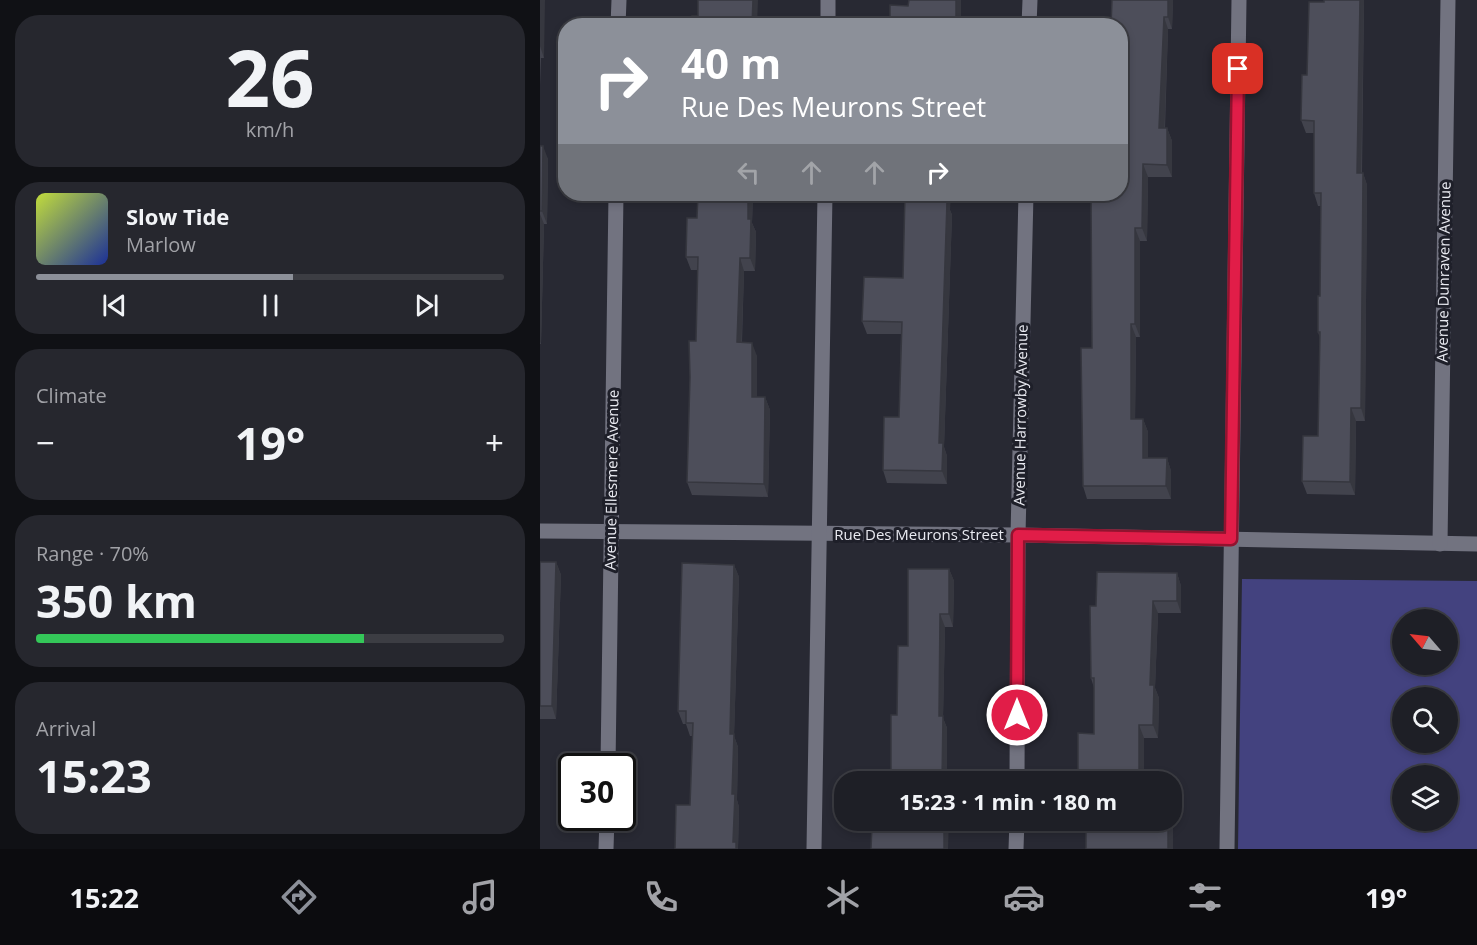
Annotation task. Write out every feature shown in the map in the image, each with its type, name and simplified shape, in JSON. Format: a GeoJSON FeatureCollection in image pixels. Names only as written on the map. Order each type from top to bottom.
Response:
{"type":"FeatureCollection","features":[{"type":"Feature","properties":{"kind":"street"},"geometry":{"type":"LineString","coordinates":[[618,18],[619,0]]}},
{"type":"Feature","properties":{"kind":"street"},"geometry":{"type":"LineString","coordinates":[[828,0],[828,18]]}},
{"type":"Feature","properties":{"kind":"street"},"geometry":{"type":"LineString","coordinates":[[1029,18],[1030,0]]}},
{"type":"Feature","properties":{"kind":"street"},"geometry":{"type":"LineString","coordinates":[[1227,849],[1239,0]]}},
{"type":"Feature","properties":{"kind":"street","name":"Avenue Dunraven Avenue"},"geometry":{"type":"LineString","coordinates":[[1440,543],[1448,0]]}},
{"type":"Feature","properties":{"kind":"street","name":"Avenue Ellesmere Avenue"},"geometry":{"type":"LineString","coordinates":[[608,753],[616,201]]}},
{"type":"Feature","properties":{"kind":"street"},"geometry":{"type":"LineString","coordinates":[[814,849],[825,201]]}},
{"type":"Feature","properties":{"kind":"street","name":"Avenue Harrowby Avenue"},"geometry":{"type":"LineString","coordinates":[[1017,771],[1018,535],[1026,201]]}},
{"type":"Feature","properties":{"kind":"street","name":"Rue Des Meurons Street"},"geometry":{"type":"LineString","coordinates":[[540,531],[1018,535],[1477,544]]}},
{"type":"Feature","properties":{"kind":"street"},"geometry":{"type":"LineString","coordinates":[[606,849],[607,831]]}},
{"type":"Feature","properties":{"kind":"street"},"geometry":{"type":"LineString","coordinates":[[1016,849],[1017,831]]}},
{"type":"Feature","properties":{"kind":"shaded area"},"geometry":{"type":"Polygon","coordinates":[[[1242,579],[1477,581],[1477,849],[1238,849],[1242,579]]]}},
{"type":"Feature","properties":{"kind":"building"},"geometry":{"type":"Polygon","coordinates":[[[698,0],[753,0],[752,18],[692,18],[692,16],[698,16],[698,0]]]}},
{"type":"Feature","properties":{"kind":"building"},"geometry":{"type":"Polygon","coordinates":[[[909,0],[956,0],[956,18],[890,18],[890,5],[908,6],[909,0]]]}},
{"type":"Feature","properties":{"kind":"building"},"geometry":{"type":"Polygon","coordinates":[[[1112,0],[1168,0],[1168,17],[1164,17],[1159,128],[1167,128],[1167,165],[1143,164],[1142,228],[1135,228],[1135,324],[1131,324],[1131,419],[1143,419],[1143,458],[1167,458],[1166,486],[1083,486],[1081,348],[1092,348],[1091,201],[1128,201],[1128,18],[1111,18],[1112,0]]]}},
{"type":"Feature","properties":{"kind":"building"},"geometry":{"type":"Polygon","coordinates":[[[1324,0],[1360,0],[1357,173],[1363,173],[1361,408],[1351,408],[1350,482],[1302,481],[1303,436],[1318,436],[1321,193],[1314,193],[1314,121],[1301,120],[1302,75],[1307,75],[1309,2],[1324,2],[1324,0]]]}},
{"type":"Feature","properties":{"kind":"building"},"geometry":{"type":"Polygon","coordinates":[[[540,146],[543,146],[542,211],[540,211],[540,146]]]}},
{"type":"Feature","properties":{"kind":"building"},"geometry":{"type":"Polygon","coordinates":[[[698,201],[748,201],[748,219],[751,219],[750,258],[740,258],[737,342],[752,343],[752,397],[765,397],[764,484],[687,482],[689,341],[696,341],[698,257],[686,257],[687,218],[697,218],[698,201]]]}},
{"type":"Feature","properties":{"kind":"building"},"geometry":{"type":"Polygon","coordinates":[[[905,201],[947,202],[939,443],[943,443],[942,471],[883,470],[884,417],[899,417],[902,322],[862,321],[864,277],[903,278],[905,201]]]}},
{"type":"Feature","properties":{"kind":"building"},"geometry":{"type":"Polygon","coordinates":[[[540,562],[556,562],[552,706],[540,706],[540,562]]]}},
{"type":"Feature","properties":{"kind":"building"},"geometry":{"type":"Polygon","coordinates":[[[682,563],[734,565],[730,734],[734,734],[732,794],[735,794],[733,842],[736,842],[736,849],[675,849],[676,805],[690,805],[693,723],[686,723],[686,711],[678,711],[682,563]]]}},
{"type":"Feature","properties":{"kind":"building"},"geometry":{"type":"Polygon","coordinates":[[[908,569],[949,569],[949,614],[940,614],[939,716],[943,716],[942,771],[891,771],[891,715],[897,715],[898,646],[908,646],[908,569]]]}},
{"type":"Feature","properties":{"kind":"building"},"geometry":{"type":"Polygon","coordinates":[[[1097,572],[1177,573],[1177,601],[1153,601],[1150,685],[1154,685],[1153,725],[1139,725],[1139,771],[1078,771],[1078,733],[1094,734],[1090,606],[1096,606],[1097,572]]]}},
{"type":"Feature","properties":{"kind":"building"},"geometry":{"type":"Polygon","coordinates":[[[872,831],[944,831],[944,849],[871,849],[872,831]]]}},
{"type":"Feature","properties":{"kind":"building"},"geometry":{"type":"Polygon","coordinates":[[[1086,831],[1168,831],[1168,849],[1086,849],[1086,831]]]}},
{"type":"Feature","properties":{"kind":"route"},"geometry":{"type":"LineString","coordinates":[[1017,715],[1018,535],[1231,539],[1238,69]]}}]}
